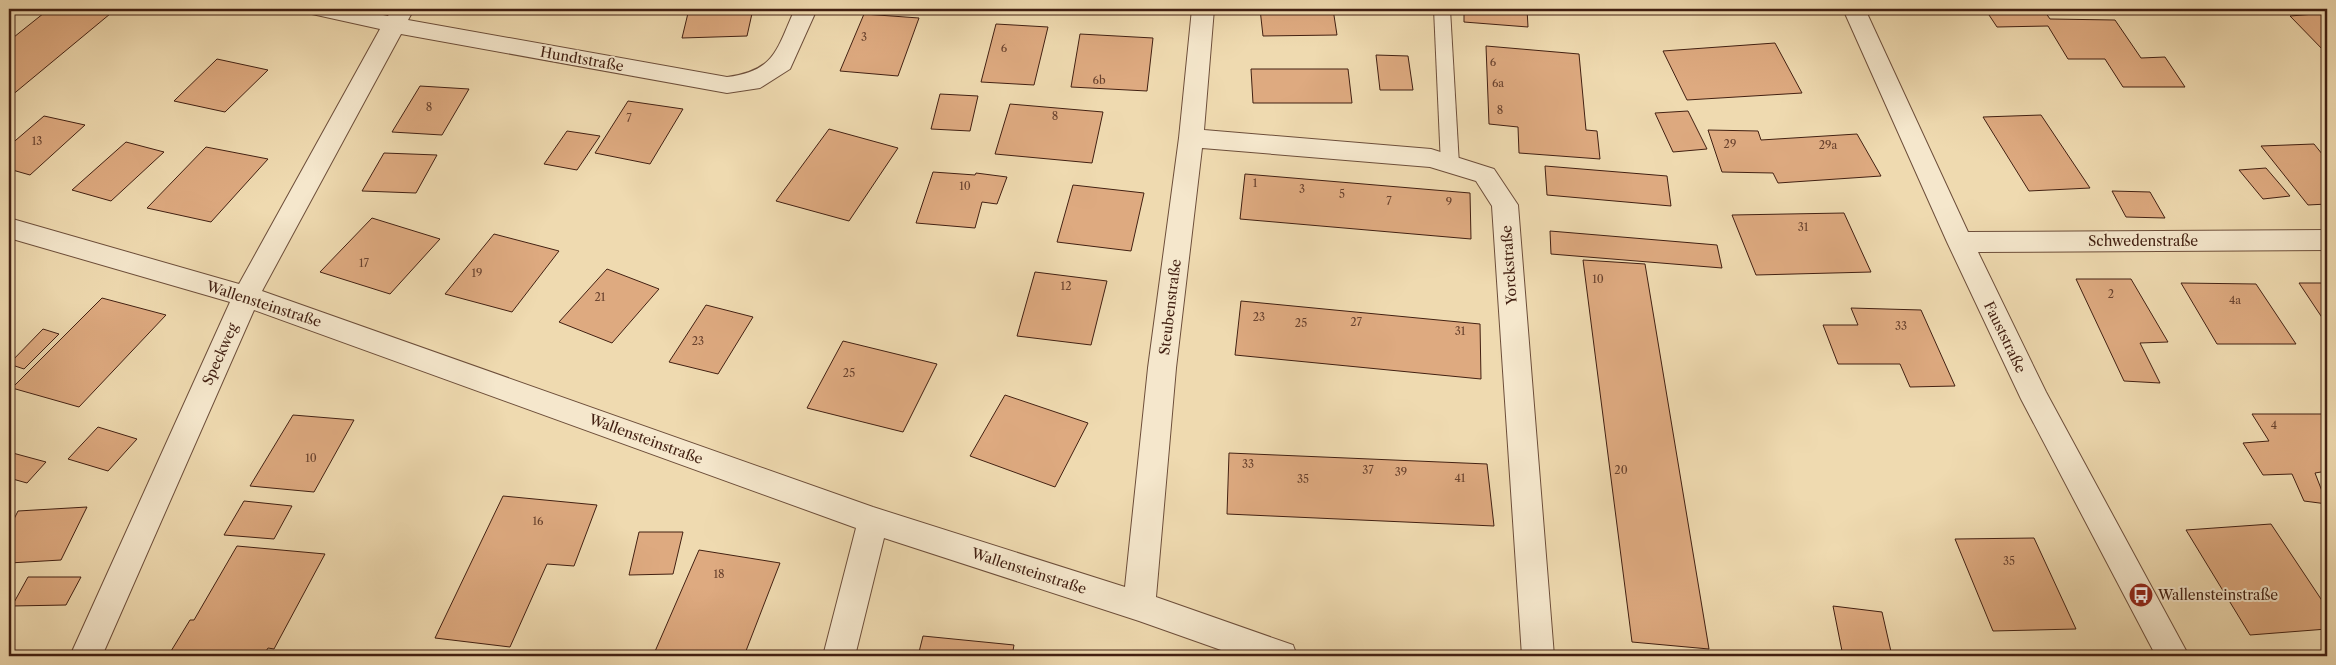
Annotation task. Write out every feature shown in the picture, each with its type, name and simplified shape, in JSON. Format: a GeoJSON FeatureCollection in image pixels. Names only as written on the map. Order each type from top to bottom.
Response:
{"type":"FeatureCollection","features":[{"type":"Feature","properties":{"kind":"street","name":"Hundtstraße"},"geometry":{"type":"LineString","coordinates":[[320,9],[398,17],[727,85],[752,82],[782,63],[806,9]]}},
{"type":"Feature","properties":{"kind":"street","name":"Steubenstraße"},"geometry":{"type":"LineString","coordinates":[[1139,606],[1162,368],[1192,138],[1203,9]]}},
{"type":"Feature","properties":{"kind":"street","name":"Fauststraße"},"geometry":{"type":"LineString","coordinates":[[1854,9],[1960,242],[2035,399],[2174,656]]}},
{"type":"Feature","properties":{"kind":"street","name":"Speckweg"},"geometry":{"type":"LineString","coordinates":[[86,656],[246,296],[398,17]]}},
{"type":"Feature","properties":{"kind":"street","name":"Yorckstraße"},"geometry":{"type":"LineString","coordinates":[[1192,138],[1431,158],[1485,175],[1505,205],[1538,656]]}},
{"type":"Feature","properties":{"kind":"street","name":"Wallensteinstraße"},"geometry":{"type":"LineString","coordinates":[[9,228],[246,296],[873,521],[1139,606],[1281,656]]}},
{"type":"Feature","properties":{"kind":"street","name":"Schwedenstraße"},"geometry":{"type":"LineString","coordinates":[[1960,242],[2327,240]]}},
{"type":"Feature","properties":{"kind":"street"},"geometry":{"type":"LineString","coordinates":[[839,656],[873,521]]}},
{"type":"Feature","properties":{"kind":"lane"},"geometry":{"type":"LineString","coordinates":[[1442,9],[1450,164]]}},
{"type":"Feature","properties":{"kind":"building"},"geometry":{"type":"Polygon","coordinates":[[[49,9],[116,9],[11,96],[9,95],[9,41],[49,9]]]}},
{"type":"Feature","properties":{"kind":"building"},"geometry":{"type":"Polygon","coordinates":[[[689,9],[753,9],[747,36],[682,38],[689,9]]]}},
{"type":"Feature","properties":{"kind":"building"},"geometry":{"type":"Polygon","coordinates":[[[1260,9],[1333,9],[1337,35],[1263,36],[1260,9]]]}},
{"type":"Feature","properties":{"kind":"building"},"geometry":{"type":"Polygon","coordinates":[[[1464,9],[1527,9],[1528,27],[1464,22],[1464,9]]]}},
{"type":"Feature","properties":{"kind":"building"},"geometry":{"type":"Polygon","coordinates":[[[1985,9],[2043,9],[2050,19],[2115,20],[2141,58],[2165,57],[2185,87],[2123,87],[2105,59],[2068,59],[2048,26],[1997,27],[1985,9]]]}},
{"type":"Feature","properties":{"kind":"building"},"geometry":{"type":"Polygon","coordinates":[[[2327,13],[2327,53],[2326,53],[2290,16],[2327,13]]]}},
{"type":"Feature","properties":{"kind":"building"},"geometry":{"type":"Polygon","coordinates":[[[864,14],[919,18],[898,76],[840,71],[864,14]]]}},
{"type":"Feature","properties":{"kind":"building"},"geometry":{"type":"Polygon","coordinates":[[[996,24],[1048,27],[1034,85],[981,82],[996,24]]]}},
{"type":"Feature","properties":{"kind":"building"},"geometry":{"type":"Polygon","coordinates":[[[1080,34],[1153,38],[1147,91],[1071,87],[1080,34]]]}},
{"type":"Feature","properties":{"kind":"building"},"geometry":{"type":"Polygon","coordinates":[[[1775,43],[1802,93],[1687,100],[1663,51],[1775,43]]]}},
{"type":"Feature","properties":{"kind":"building"},"geometry":{"type":"Polygon","coordinates":[[[1486,46],[1579,54],[1586,130],[1597,131],[1600,159],[1519,153],[1518,127],[1489,124],[1486,46]]]}},
{"type":"Feature","properties":{"kind":"building"},"geometry":{"type":"Polygon","coordinates":[[[1376,55],[1408,56],[1413,90],[1380,90],[1376,55]]]}},
{"type":"Feature","properties":{"kind":"building"},"geometry":{"type":"Polygon","coordinates":[[[217,59],[268,70],[225,112],[174,101],[217,59]]]}},
{"type":"Feature","properties":{"kind":"building"},"geometry":{"type":"Polygon","coordinates":[[[1251,69],[1348,69],[1352,103],[1253,103],[1251,69]]]}},
{"type":"Feature","properties":{"kind":"building"},"geometry":{"type":"Polygon","coordinates":[[[420,86],[469,89],[442,135],[392,132],[420,86]]]}},
{"type":"Feature","properties":{"kind":"building"},"geometry":{"type":"Polygon","coordinates":[[[940,94],[978,96],[970,131],[931,129],[940,94]]]}},
{"type":"Feature","properties":{"kind":"building"},"geometry":{"type":"Polygon","coordinates":[[[628,101],[683,109],[650,164],[595,153],[628,101]]]}},
{"type":"Feature","properties":{"kind":"building"},"geometry":{"type":"Polygon","coordinates":[[[1010,104],[1103,112],[1092,163],[995,154],[1010,104]]]}},
{"type":"Feature","properties":{"kind":"building"},"geometry":{"type":"Polygon","coordinates":[[[1688,111],[1707,149],[1673,152],[1655,113],[1688,111]]]}},
{"type":"Feature","properties":{"kind":"building"},"geometry":{"type":"Polygon","coordinates":[[[2041,115],[2090,188],[2029,191],[1983,117],[2041,115]]]}},
{"type":"Feature","properties":{"kind":"building"},"geometry":{"type":"Polygon","coordinates":[[[44,116],[85,125],[30,175],[9,169],[9,146],[44,116]]]}},
{"type":"Feature","properties":{"kind":"building"},"geometry":{"type":"Polygon","coordinates":[[[829,129],[898,148],[849,221],[776,201],[829,129]]]}},
{"type":"Feature","properties":{"kind":"building"},"geometry":{"type":"Polygon","coordinates":[[[1708,130],[1758,131],[1761,140],[1857,134],[1881,176],[1778,183],[1773,173],[1722,172],[1708,130]]]}},
{"type":"Feature","properties":{"kind":"building"},"geometry":{"type":"Polygon","coordinates":[[[567,131],[600,136],[577,170],[544,164],[567,131]]]}},
{"type":"Feature","properties":{"kind":"building"},"geometry":{"type":"Polygon","coordinates":[[[126,142],[164,152],[111,201],[72,190],[126,142]]]}},
{"type":"Feature","properties":{"kind":"building"},"geometry":{"type":"Polygon","coordinates":[[[2314,144],[2327,160],[2327,204],[2308,205],[2261,146],[2314,144]]]}},
{"type":"Feature","properties":{"kind":"building"},"geometry":{"type":"Polygon","coordinates":[[[206,147],[268,159],[211,222],[147,208],[206,147]]]}},
{"type":"Feature","properties":{"kind":"building"},"geometry":{"type":"Polygon","coordinates":[[[384,153],[437,155],[416,193],[362,191],[384,153]]]}},
{"type":"Feature","properties":{"kind":"building"},"geometry":{"type":"Polygon","coordinates":[[[1545,166],[1667,176],[1671,206],[1547,195],[1545,166]]]}},
{"type":"Feature","properties":{"kind":"building"},"geometry":{"type":"Polygon","coordinates":[[[2266,168],[2290,196],[2263,199],[2239,170],[2266,168]]]}},
{"type":"Feature","properties":{"kind":"building"},"geometry":{"type":"Polygon","coordinates":[[[933,172],[975,175],[976,173],[1007,177],[997,204],[982,202],[975,228],[916,223],[933,172]]]}},
{"type":"Feature","properties":{"kind":"building"},"geometry":{"type":"Polygon","coordinates":[[[1245,174],[1470,193],[1471,239],[1240,219],[1245,174]]]}},
{"type":"Feature","properties":{"kind":"building"},"geometry":{"type":"Polygon","coordinates":[[[1073,185],[1144,193],[1131,251],[1057,242],[1073,185]]]}},
{"type":"Feature","properties":{"kind":"building"},"geometry":{"type":"Polygon","coordinates":[[[2112,191],[2150,192],[2165,218],[2126,217],[2112,191]]]}},
{"type":"Feature","properties":{"kind":"building"},"geometry":{"type":"Polygon","coordinates":[[[1844,213],[1871,272],[1756,275],[1732,215],[1844,213]]]}},
{"type":"Feature","properties":{"kind":"building"},"geometry":{"type":"Polygon","coordinates":[[[372,218],[440,239],[390,294],[320,272],[372,218]]]}},
{"type":"Feature","properties":{"kind":"building"},"geometry":{"type":"Polygon","coordinates":[[[1550,231],[1717,245],[1722,268],[1551,254],[1550,231]]]}},
{"type":"Feature","properties":{"kind":"building"},"geometry":{"type":"Polygon","coordinates":[[[494,234],[559,251],[512,312],[445,294],[494,234]]]}},
{"type":"Feature","properties":{"kind":"building"},"geometry":{"type":"Polygon","coordinates":[[[1583,260],[1645,264],[1709,649],[1632,642],[1583,260]]]}},
{"type":"Feature","properties":{"kind":"building"},"geometry":{"type":"Polygon","coordinates":[[[607,269],[659,289],[612,343],[559,322],[607,269]]]}},
{"type":"Feature","properties":{"kind":"building"},"geometry":{"type":"Polygon","coordinates":[[[1035,272],[1107,281],[1091,345],[1017,336],[1035,272]]]}},
{"type":"Feature","properties":{"kind":"building"},"geometry":{"type":"Polygon","coordinates":[[[2076,279],[2131,279],[2168,342],[2140,343],[2160,383],[2124,381],[2076,279]]]}},
{"type":"Feature","properties":{"kind":"building"},"geometry":{"type":"Polygon","coordinates":[[[2181,283],[2256,284],[2296,344],[2217,344],[2181,283]]]}},
{"type":"Feature","properties":{"kind":"building"},"geometry":{"type":"Polygon","coordinates":[[[2299,283],[2327,283],[2327,325],[2299,283]]]}},
{"type":"Feature","properties":{"kind":"building"},"geometry":{"type":"Polygon","coordinates":[[[102,298],[166,315],[79,407],[12,388],[102,298]]]}},
{"type":"Feature","properties":{"kind":"building"},"geometry":{"type":"Polygon","coordinates":[[[1241,301],[1480,324],[1481,379],[1235,355],[1241,301]]]}},
{"type":"Feature","properties":{"kind":"building"},"geometry":{"type":"Polygon","coordinates":[[[706,305],[753,317],[718,374],[669,362],[706,305]]]}},
{"type":"Feature","properties":{"kind":"building"},"geometry":{"type":"Polygon","coordinates":[[[1851,308],[1921,310],[1955,386],[1910,387],[1900,364],[1838,364],[1823,325],[1858,325],[1851,308]]]}},
{"type":"Feature","properties":{"kind":"building"},"geometry":{"type":"Polygon","coordinates":[[[43,329],[59,334],[24,369],[9,364],[43,329]]]}},
{"type":"Feature","properties":{"kind":"building"},"geometry":{"type":"Polygon","coordinates":[[[843,341],[937,364],[903,432],[807,408],[843,341]]]}},
{"type":"Feature","properties":{"kind":"building"},"geometry":{"type":"Polygon","coordinates":[[[1005,395],[1088,423],[1055,487],[970,456],[1005,395]]]}},
{"type":"Feature","properties":{"kind":"building"},"geometry":{"type":"Polygon","coordinates":[[[2252,414],[2327,414],[2327,471],[2315,473],[2327,504],[2304,501],[2292,474],[2263,475],[2243,443],[2269,441],[2252,414]]]}},
{"type":"Feature","properties":{"kind":"building"},"geometry":{"type":"Polygon","coordinates":[[[293,415],[354,420],[314,492],[250,486],[293,415]]]}},
{"type":"Feature","properties":{"kind":"building"},"geometry":{"type":"Polygon","coordinates":[[[98,427],[137,439],[108,471],[68,459],[98,427]]]}},
{"type":"Feature","properties":{"kind":"building"},"geometry":{"type":"Polygon","coordinates":[[[9,452],[46,462],[27,483],[9,478],[9,452]]]}},
{"type":"Feature","properties":{"kind":"building"},"geometry":{"type":"Polygon","coordinates":[[[1229,453],[1487,464],[1494,526],[1227,514],[1229,453]]]}},
{"type":"Feature","properties":{"kind":"building"},"geometry":{"type":"Polygon","coordinates":[[[503,496],[597,505],[574,566],[547,564],[510,647],[435,638],[503,496]]]}},
{"type":"Feature","properties":{"kind":"building"},"geometry":{"type":"Polygon","coordinates":[[[244,501],[292,506],[274,539],[224,535],[244,501]]]}},
{"type":"Feature","properties":{"kind":"building"},"geometry":{"type":"Polygon","coordinates":[[[87,507],[61,560],[9,563],[9,529],[18,511],[87,507]]]}},
{"type":"Feature","properties":{"kind":"building"},"geometry":{"type":"Polygon","coordinates":[[[2271,524],[2327,608],[2327,629],[2250,635],[2186,530],[2271,524]]]}},
{"type":"Feature","properties":{"kind":"building"},"geometry":{"type":"Polygon","coordinates":[[[639,532],[683,532],[673,574],[629,575],[639,532]]]}},
{"type":"Feature","properties":{"kind":"building"},"geometry":{"type":"Polygon","coordinates":[[[2034,538],[2076,629],[1993,631],[1955,539],[2034,538]]]}},
{"type":"Feature","properties":{"kind":"building"},"geometry":{"type":"Polygon","coordinates":[[[237,546],[325,554],[274,649],[268,648],[263,656],[168,656],[190,620],[194,620],[237,546]]]}},
{"type":"Feature","properties":{"kind":"building"},"geometry":{"type":"Polygon","coordinates":[[[699,550],[780,563],[744,656],[653,656],[699,550]]]}},
{"type":"Feature","properties":{"kind":"building"},"geometry":{"type":"Polygon","coordinates":[[[28,577],[81,577],[66,605],[12,606],[28,577]]]}},
{"type":"Feature","properties":{"kind":"building"},"geometry":{"type":"Polygon","coordinates":[[[1833,606],[1882,612],[1892,656],[1843,656],[1833,606]]]}},
{"type":"Feature","properties":{"kind":"building"},"geometry":{"type":"Polygon","coordinates":[[[923,636],[1014,645],[1012,656],[918,656],[923,636]]]}},
{"type":"Feature","properties":{"kind":"place","name":"Wallensteinstraße"},"geometry":{"type":"Point","coordinates":[2141,595]}}]}
